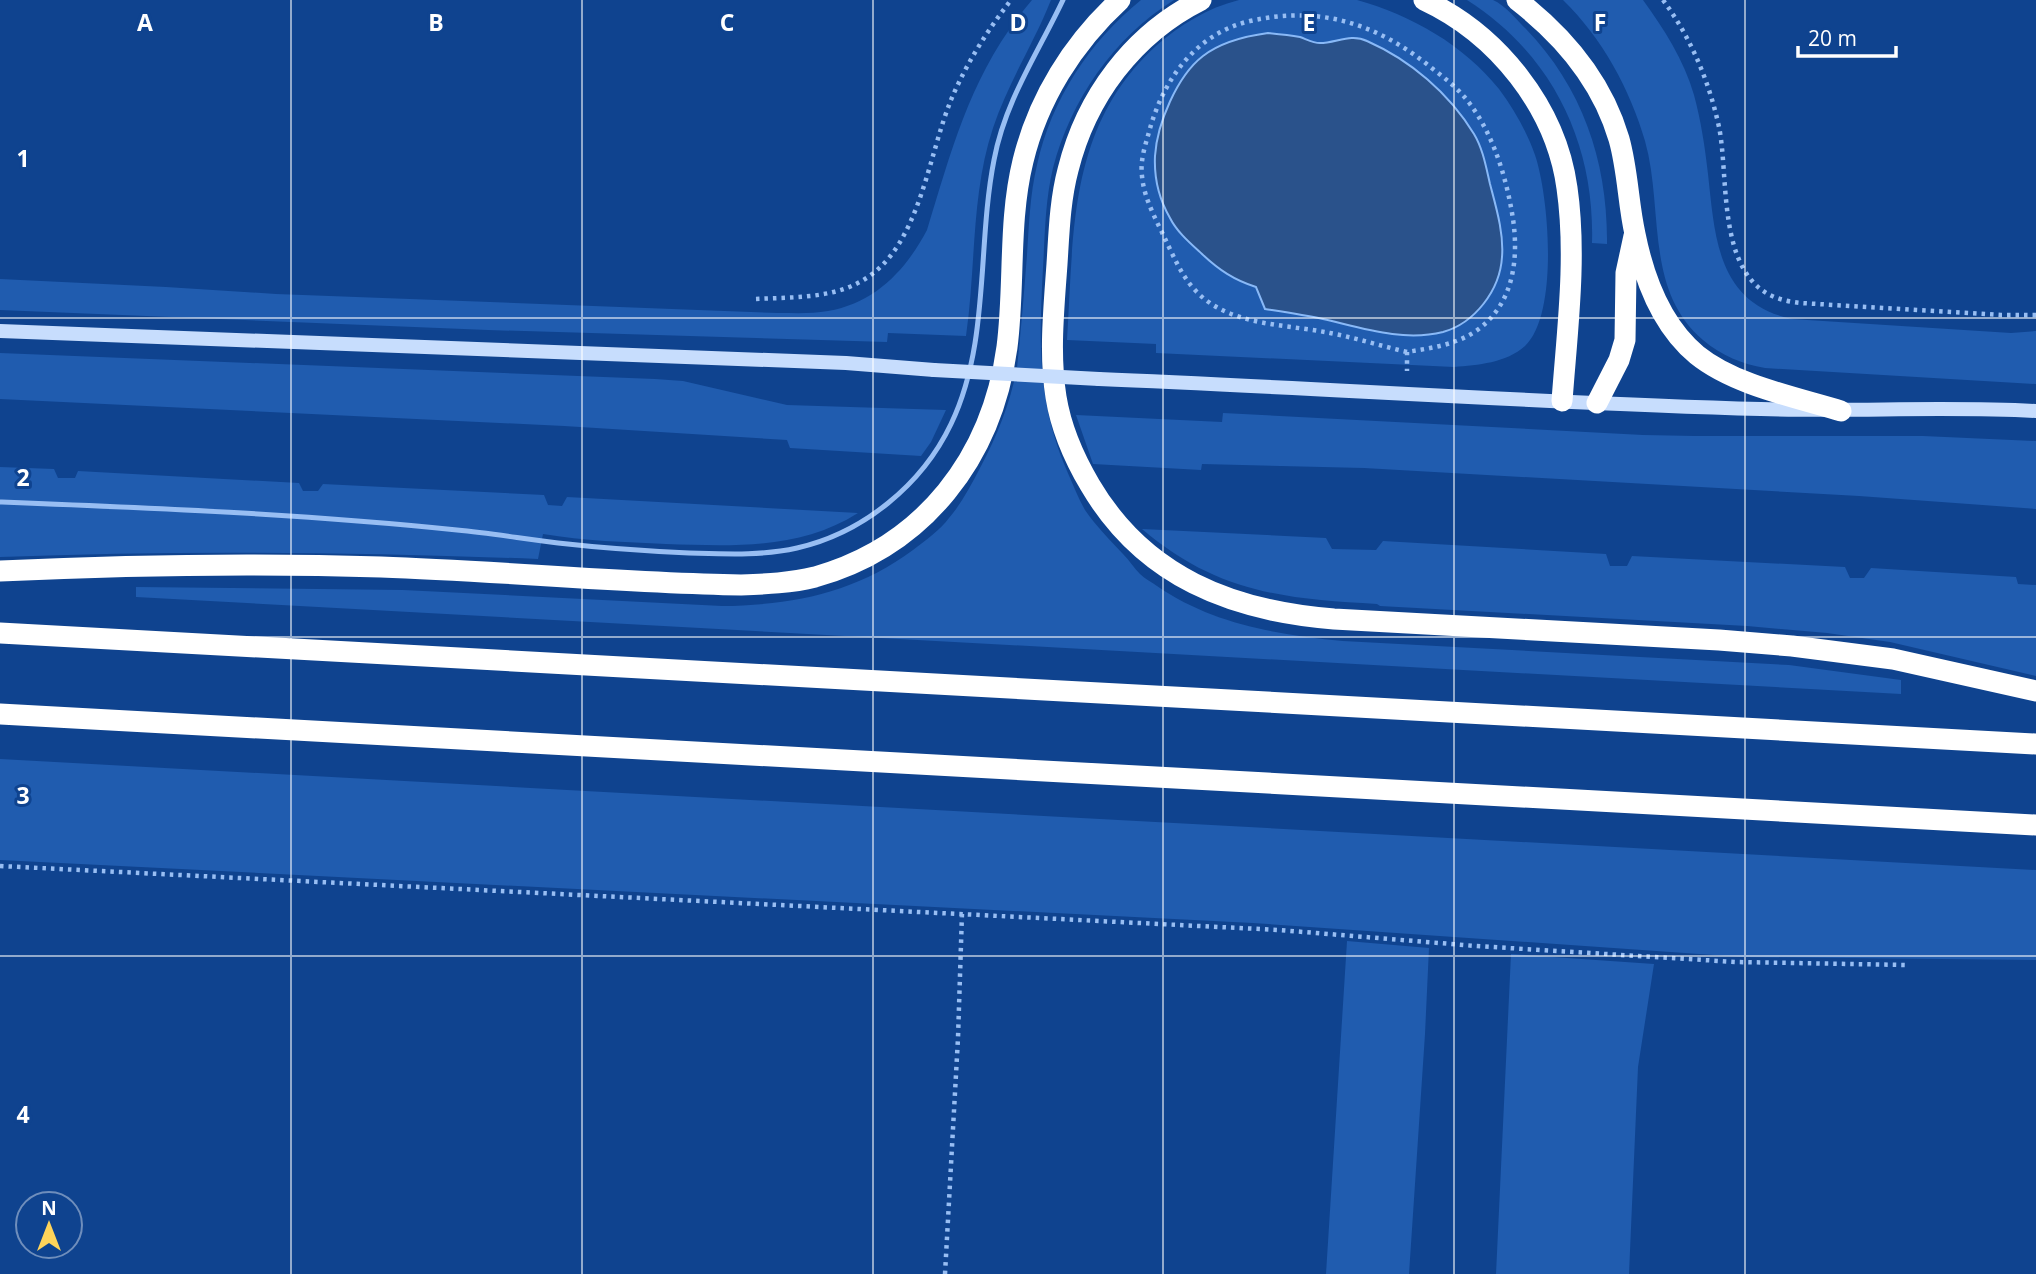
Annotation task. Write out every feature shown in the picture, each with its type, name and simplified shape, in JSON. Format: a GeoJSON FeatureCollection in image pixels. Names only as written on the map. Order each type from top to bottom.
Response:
{"type":"FeatureCollection","features":[{"type":"Feature","properties":{"kind":"highway"},"geometry":{"type":"LineString","coordinates":[[0,571],[173,566],[382,567],[741,585],[773,584],[813,577],[859,560],[900,536],[930,510],[962,473],[982,436],[1004,363],[1017,192],[1027,145],[1043,103],[1068,60],[1091,29],[1120,0]]}},
{"type":"Feature","properties":{"kind":"highway"},"geometry":{"type":"LineString","coordinates":[[1200,0],[1179,12],[1147,37],[1128,54],[1106,82],[1078,137],[1067,172],[1061,210],[1054,357],[1060,415],[1074,455],[1102,505],[1143,550],[1171,571],[1203,589],[1238,603],[1282,613],[1334,619],[1792,646],[1893,659],[2036,691]]}},
{"type":"Feature","properties":{"kind":"highway"},"geometry":{"type":"LineString","coordinates":[[1424,0],[1469,28],[1502,57],[1534,97],[1554,139],[1567,186],[1571,246],[1562,401]]}},
{"type":"Feature","properties":{"kind":"highway"},"geometry":{"type":"LineString","coordinates":[[1517,0],[1564,41],[1598,86],[1623,155],[1635,234],[1657,304],[1677,335],[1697,355],[1735,377],[1841,411]]}},
{"type":"Feature","properties":{"kind":"highway"},"geometry":{"type":"LineString","coordinates":[[1597,403],[1616,368],[1625,341],[1626,273],[1635,234]]}},
{"type":"Feature","properties":{"kind":"highway"},"geometry":{"type":"LineString","coordinates":[[0,633],[2036,744]]}},
{"type":"Feature","properties":{"kind":"highway"},"geometry":{"type":"LineString","coordinates":[[0,713],[2036,825]]}},
{"type":"Feature","properties":{"kind":"main road"},"geometry":{"type":"LineString","coordinates":[[0,331],[845,363],[1099,379],[1597,403],[1841,411],[1948,408],[2036,411]]}},
{"type":"Feature","properties":{"kind":"lane"},"geometry":{"type":"LineString","coordinates":[[0,502],[331,519],[632,550],[709,554],[780,551],[836,535],[867,518],[903,490],[937,448],[951,423],[964,388],[975,343],[991,174],[999,139],[1020,83],[1063,0]]}},
{"type":"Feature","properties":{"kind":"path"},"geometry":{"type":"LineString","coordinates":[[756,299],[832,293],[868,278],[883,264],[911,224],[941,125],[959,83],[979,46],[1011,0]]}},
{"type":"Feature","properties":{"kind":"path"},"geometry":{"type":"LineString","coordinates":[[1663,0],[1687,38],[1704,75],[1720,136],[1733,242],[1740,262],[1760,288],[1778,298],[1801,303],[2036,315]]}},
{"type":"Feature","properties":{"kind":"path"},"geometry":{"type":"LineString","coordinates":[[1274,16],[1322,16],[1354,22],[1380,34],[1424,61],[1463,95],[1479,117],[1500,164],[1512,215],[1516,260],[1511,283],[1506,297],[1478,329],[1451,343],[1407,352],[1331,333],[1247,319],[1214,306],[1186,281],[1146,195],[1142,159],[1152,121],[1171,78],[1187,57],[1208,39],[1244,23],[1274,16]]}},
{"type":"Feature","properties":{"kind":"path"},"geometry":{"type":"LineString","coordinates":[[1407,352],[1407,393]]}},
{"type":"Feature","properties":{"kind":"path"},"geometry":{"type":"LineString","coordinates":[[0,866],[1279,930],[1476,946],[1748,962],[1907,965]]}},
{"type":"Feature","properties":{"kind":"path"},"geometry":{"type":"LineString","coordinates":[[945,1274],[962,913]]}},
{"type":"Feature","properties":{"kind":"shaded area"},"geometry":{"type":"Polygon","coordinates":[[[1032,0],[1051,0],[1006,95],[986,153],[977,205],[966,336],[888,333],[887,342],[488,330],[0,310],[0,279],[276,294],[778,313],[816,313],[845,307],[860,301],[887,282],[919,245],[927,230],[956,138],[979,81],[1011,26],[1032,0]]]}},
{"type":"Feature","properties":{"kind":"shaded area"},"geometry":{"type":"Polygon","coordinates":[[[1141,0],[1174,0],[1132,33],[1097,73],[1071,118],[1053,168],[1046,218],[1041,322],[1045,396],[1057,445],[1067,471],[1085,510],[1140,574],[1200,610],[1223,619],[1294,635],[1343,641],[1789,665],[1901,680],[1901,694],[136,597],[136,587],[403,590],[722,606],[748,605],[822,594],[869,577],[891,565],[945,522],[966,494],[992,444],[1007,407],[1017,368],[1031,198],[1043,141],[1063,95],[1089,53],[1122,16],[1141,0]]]}},
{"type":"Feature","properties":{"kind":"shaded area"},"geometry":{"type":"Polygon","coordinates":[[[1239,0],[1357,0],[1377,6],[1416,23],[1453,45],[1499,89],[1520,121],[1535,155],[1547,225],[1547,282],[1543,308],[1536,330],[1525,346],[1501,360],[1454,367],[1156,353],[1156,344],[1067,340],[1071,260],[1081,182],[1091,146],[1106,110],[1127,77],[1165,38],[1205,13],[1239,0]]]}},
{"type":"Feature","properties":{"kind":"shaded area"},"geometry":{"type":"Polygon","coordinates":[[[1467,0],[1493,0],[1502,5],[1546,52],[1563,76],[1577,102],[1597,156],[1603,185],[1607,244],[1592,243],[1586,170],[1576,136],[1545,74],[1523,47],[1497,22],[1467,0]]]}},
{"type":"Feature","properties":{"kind":"shaded area"},"geometry":{"type":"Polygon","coordinates":[[[1563,0],[1643,0],[1666,34],[1685,69],[1696,105],[1714,221],[1724,264],[1734,283],[1748,298],[1767,311],[1792,319],[2011,333],[2036,331],[2036,384],[1765,368],[1732,358],[1703,340],[1684,320],[1664,273],[1651,167],[1631,102],[1602,48],[1563,0]]]}},
{"type":"Feature","properties":{"kind":"shaded area"},"geometry":{"type":"Polygon","coordinates":[[[1268,33],[1300,37],[1317,43],[1349,38],[1367,41],[1398,58],[1427,79],[1464,119],[1484,158],[1499,220],[1502,257],[1496,281],[1484,304],[1455,328],[1428,335],[1398,335],[1265,309],[1256,287],[1234,278],[1215,265],[1180,233],[1173,223],[1160,196],[1155,156],[1164,116],[1177,88],[1203,56],[1234,40],[1268,33]]]}},
{"type":"Feature","properties":{"kind":"shaded area"},"geometry":{"type":"Polygon","coordinates":[[[0,353],[655,379],[683,381],[787,405],[946,410],[931,442],[921,456],[790,448],[787,440],[564,426],[0,399],[0,353]]]}},
{"type":"Feature","properties":{"kind":"shaded area"},"geometry":{"type":"Polygon","coordinates":[[[1223,413],[1643,435],[1923,436],[2036,441],[2036,509],[1859,496],[1364,468],[1202,464],[1201,470],[1093,464],[1076,415],[1222,422],[1223,413]]]}},
{"type":"Feature","properties":{"kind":"shaded area"},"geometry":{"type":"Polygon","coordinates":[[[0,467],[54,469],[58,478],[75,478],[78,471],[299,483],[303,491],[318,491],[323,484],[544,495],[548,505],[562,506],[567,497],[858,513],[813,534],[789,540],[740,545],[620,542],[543,534],[538,559],[269,553],[0,557],[0,467]]]}},
{"type":"Feature","properties":{"kind":"shaded area"},"geometry":{"type":"Polygon","coordinates":[[[1142,529],[1326,538],[1332,549],[1376,550],[1383,541],[1606,554],[1610,566],[1627,566],[1632,556],[1845,567],[1850,578],[1864,578],[1871,568],[2016,577],[2018,584],[2036,585],[2036,676],[1890,642],[1827,633],[1747,626],[1380,606],[1281,595],[1224,579],[1197,567],[1142,529]]]}},
{"type":"Feature","properties":{"kind":"shaded area"},"geometry":{"type":"Polygon","coordinates":[[[0,759],[2036,870],[2036,960],[1742,957],[1253,923],[0,860],[0,759]]]}},
{"type":"Feature","properties":{"kind":"shaded area"},"geometry":{"type":"Polygon","coordinates":[[[1347,941],[1429,948],[1409,1274],[1326,1274],[1347,941]]]}},
{"type":"Feature","properties":{"kind":"shaded area"},"geometry":{"type":"Polygon","coordinates":[[[1511,954],[1654,964],[1638,1067],[1629,1274],[1496,1274],[1511,954]]]}}]}
